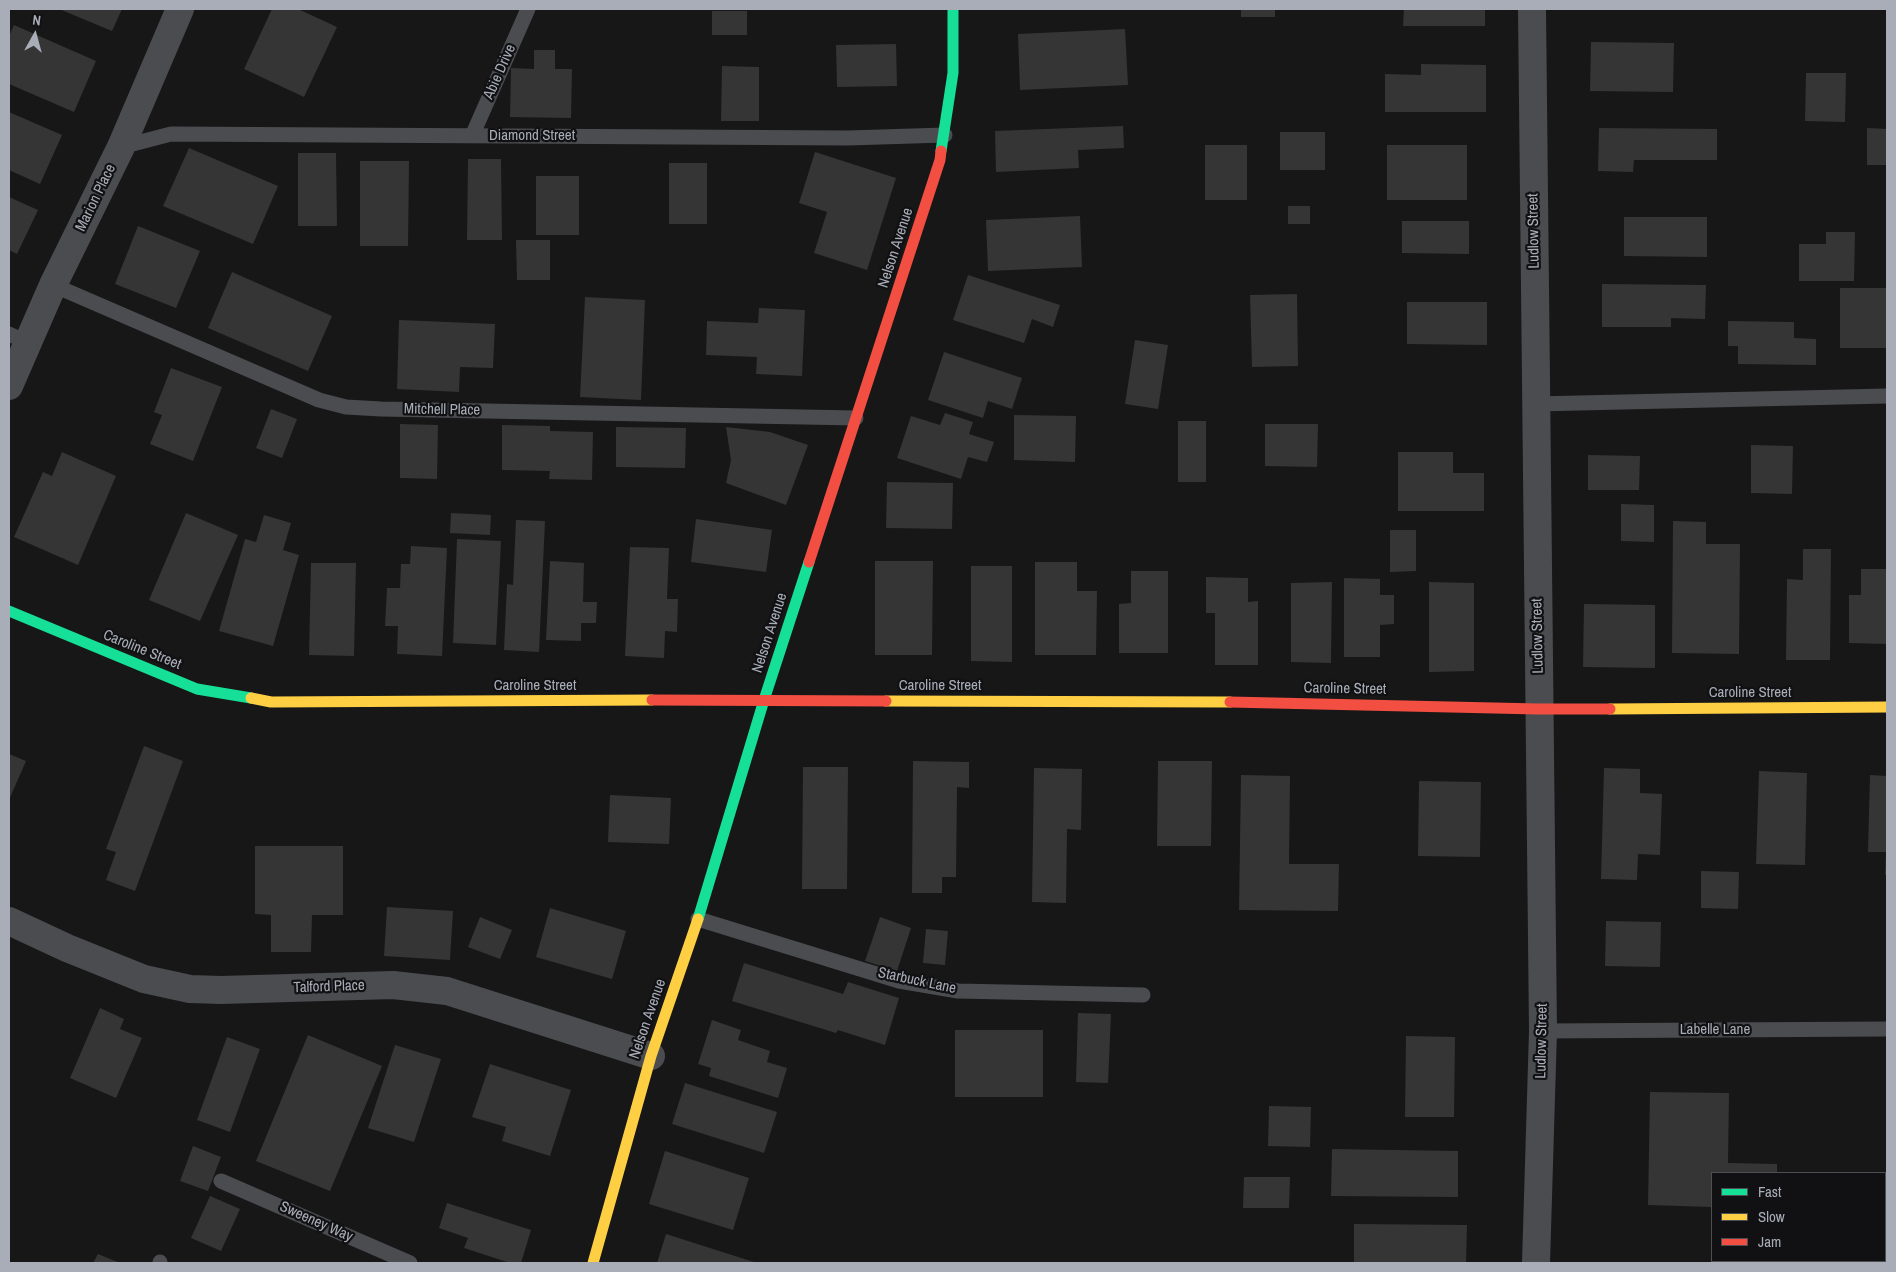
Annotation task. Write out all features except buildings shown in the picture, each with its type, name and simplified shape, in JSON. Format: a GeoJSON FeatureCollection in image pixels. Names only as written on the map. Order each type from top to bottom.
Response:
{"type":"FeatureCollection","features":[{"type":"Feature","properties":{"kind":"street","name":"Marion Place"},"geometry":{"type":"LineString","coordinates":[[9,386],[18,339],[53,285],[121,146],[180,9]]}},
{"type":"Feature","properties":{"kind":"street","name":"Nelson Avenue"},"geometry":{"type":"LineString","coordinates":[[593,1263],[651,1056],[698,919],[764,700],[940,160],[954,73],[953,9]]}},
{"type":"Feature","properties":{"kind":"street","name":"Ludlow Street"},"geometry":{"type":"LineString","coordinates":[[1532,9],[1538,709],[1543,1031],[1536,1263]]}},
{"type":"Feature","properties":{"kind":"street","name":"Caroline Street"},"geometry":{"type":"LineString","coordinates":[[9,611],[198,689],[271,702],[764,700],[1234,702],[1538,709],[1887,707]]}},
{"type":"Feature","properties":{"kind":"street","name":"Talford Place"},"geometry":{"type":"LineString","coordinates":[[9,921],[67,948],[144,979],[181,987],[221,990],[393,985],[448,991],[651,1056]]}},
{"type":"Feature","properties":{"kind":"lane","name":"Abie Drive"},"geometry":{"type":"LineString","coordinates":[[472,136],[528,9]]}},
{"type":"Feature","properties":{"kind":"lane","name":"Diamond Street"},"geometry":{"type":"LineString","coordinates":[[121,146],[171,134],[848,138],[945,135]]}},
{"type":"Feature","properties":{"kind":"lane","name":"Mitchell Place"},"geometry":{"type":"LineString","coordinates":[[53,285],[319,400],[346,407],[856,418]]}},
{"type":"Feature","properties":{"kind":"lane"},"geometry":{"type":"LineString","coordinates":[[1535,404],[1887,396]]}},
{"type":"Feature","properties":{"kind":"lane","name":"Starbuck Lane"},"geometry":{"type":"LineString","coordinates":[[698,919],[899,981],[958,991],[1143,995]]}},
{"type":"Feature","properties":{"kind":"lane","name":"Labelle Lane"},"geometry":{"type":"LineString","coordinates":[[1543,1031],[1887,1029]]}},
{"type":"Feature","properties":{"kind":"lane","name":"Sweeney Way"},"geometry":{"type":"LineString","coordinates":[[221,1181],[410,1263]]}},
{"type":"Feature","properties":{"kind":"traffic: fast"},"geometry":{"type":"LineString","coordinates":[[941,151],[953,73],[953,9]]}},
{"type":"Feature","properties":{"kind":"traffic: fast"},"geometry":{"type":"LineString","coordinates":[[698,919],[764,700],[809,562]]}},
{"type":"Feature","properties":{"kind":"traffic: fast"},"geometry":{"type":"LineString","coordinates":[[9,611],[197,689],[251,698]]}},
{"type":"Feature","properties":{"kind":"traffic: slow"},"geometry":{"type":"LineString","coordinates":[[251,698],[271,702],[652,700]]}},
{"type":"Feature","properties":{"kind":"traffic: slow"},"geometry":{"type":"LineString","coordinates":[[886,701],[1230,702]]}},
{"type":"Feature","properties":{"kind":"traffic: slow"},"geometry":{"type":"LineString","coordinates":[[1610,709],[1887,707]]}},
{"type":"Feature","properties":{"kind":"traffic: slow"},"geometry":{"type":"LineString","coordinates":[[593,1263],[651,1056],[698,919]]}},
{"type":"Feature","properties":{"kind":"traffic: jam"},"geometry":{"type":"LineString","coordinates":[[809,562],[940,160],[941,151]]}},
{"type":"Feature","properties":{"kind":"traffic: jam"},"geometry":{"type":"LineString","coordinates":[[652,700],[886,701]]}},
{"type":"Feature","properties":{"kind":"traffic: jam"},"geometry":{"type":"LineString","coordinates":[[1230,702],[1610,709]]}}]}
